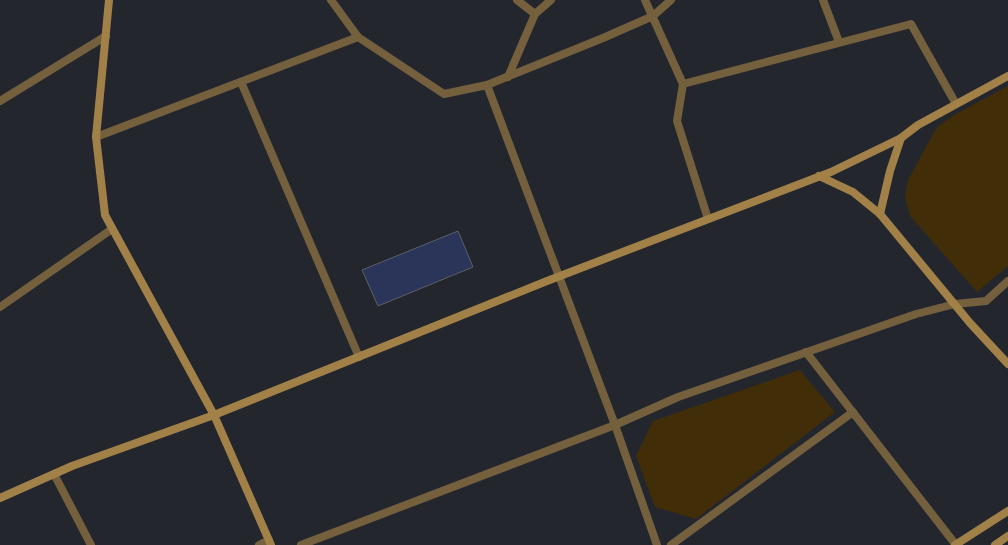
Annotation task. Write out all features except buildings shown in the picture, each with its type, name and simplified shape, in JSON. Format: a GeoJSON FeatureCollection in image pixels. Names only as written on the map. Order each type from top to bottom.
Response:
{"type":"FeatureCollection","features":[{"type":"Feature","properties":{"kind":"street"},"geometry":{"type":"LineString","coordinates":[[109,0],[96,137],[105,215],[214,415],[270,543],[259,545]]}},
{"type":"Feature","properties":{"kind":"street"},"geometry":{"type":"LineString","coordinates":[[331,0],[358,37],[444,94],[487,85],[603,38],[653,16],[671,0]]}},
{"type":"Feature","properties":{"kind":"street"},"geometry":{"type":"LineString","coordinates":[[518,0],[536,14]]}},
{"type":"Feature","properties":{"kind":"street"},"geometry":{"type":"LineString","coordinates":[[508,77],[536,14],[551,0]]}},
{"type":"Feature","properties":{"kind":"street"},"geometry":{"type":"LineString","coordinates":[[645,0],[683,84],[677,121],[708,219]]}},
{"type":"Feature","properties":{"kind":"street"},"geometry":{"type":"LineString","coordinates":[[823,0],[839,42]]}},
{"type":"Feature","properties":{"kind":"street"},"geometry":{"type":"LineString","coordinates":[[683,84],[911,24],[956,104]]}},
{"type":"Feature","properties":{"kind":"street"},"geometry":{"type":"LineString","coordinates":[[0,101],[106,36]]}},
{"type":"Feature","properties":{"kind":"street"},"geometry":{"type":"LineString","coordinates":[[96,137],[358,37]]}},
{"type":"Feature","properties":{"kind":"street"},"geometry":{"type":"LineString","coordinates":[[0,498],[72,466],[214,415],[558,277],[831,172],[900,138],[918,125],[1008,76]]}},
{"type":"Feature","properties":{"kind":"street"},"geometry":{"type":"LineString","coordinates":[[241,82],[359,357]]}},
{"type":"Feature","properties":{"kind":"street"},"geometry":{"type":"LineString","coordinates":[[487,85],[614,425],[657,545]]}},
{"type":"Feature","properties":{"kind":"street"},"geometry":{"type":"LineString","coordinates":[[880,214],[900,138]]}},
{"type":"Feature","properties":{"kind":"street"},"geometry":{"type":"LineString","coordinates":[[819,176],[853,192],[880,214],[955,304],[1008,364]]}},
{"type":"Feature","properties":{"kind":"street"},"geometry":{"type":"LineString","coordinates":[[0,306],[112,229]]}},
{"type":"Feature","properties":{"kind":"street"},"geometry":{"type":"LineString","coordinates":[[301,545],[614,425],[678,397],[916,314],[955,304],[986,301],[1008,281]]}},
{"type":"Feature","properties":{"kind":"street"},"geometry":{"type":"LineString","coordinates":[[806,352],[956,545],[1008,511]]}},
{"type":"Feature","properties":{"kind":"street"},"geometry":{"type":"LineString","coordinates":[[671,545],[853,412]]}},
{"type":"Feature","properties":{"kind":"street"},"geometry":{"type":"LineString","coordinates":[[54,474],[91,545]]}},
{"type":"Feature","properties":{"kind":"street"},"geometry":{"type":"LineString","coordinates":[[995,545],[1008,536]]}},
{"type":"Feature","properties":{"kind":"shaded area"},"geometry":{"type":"Polygon","coordinates":[[[1008,86],[1008,266],[977,292],[910,216],[905,196],[908,180],[937,127],[954,115],[1008,86]]]}},
{"type":"Feature","properties":{"kind":"shaded area"},"geometry":{"type":"Polygon","coordinates":[[[800,370],[835,412],[696,519],[655,507],[636,456],[653,421],[800,370]]]}}]}
